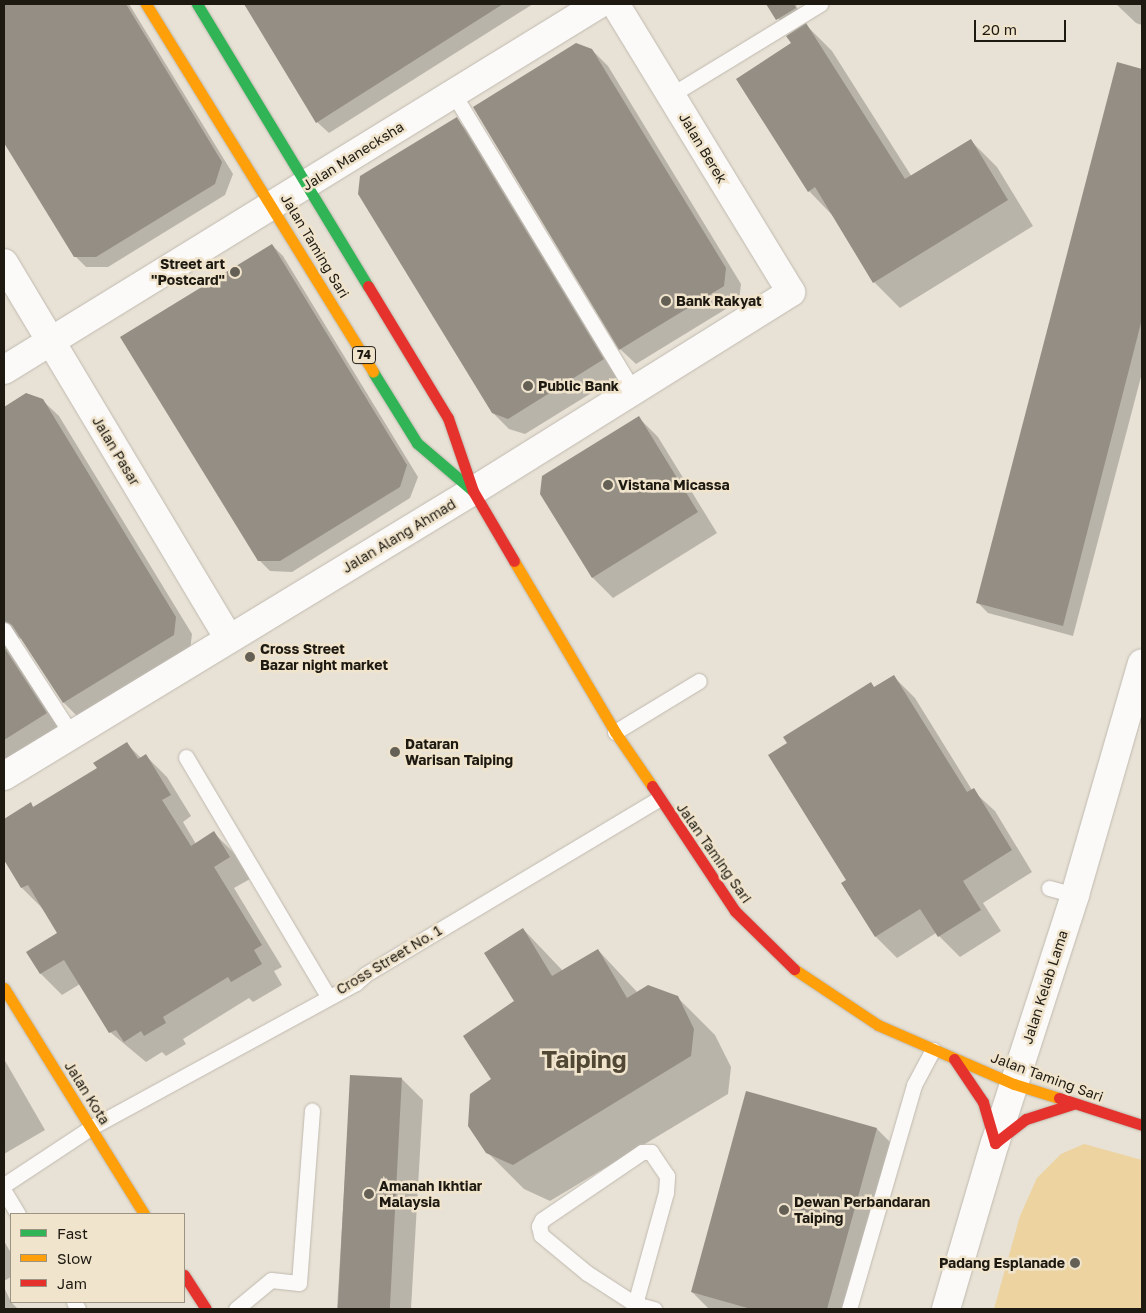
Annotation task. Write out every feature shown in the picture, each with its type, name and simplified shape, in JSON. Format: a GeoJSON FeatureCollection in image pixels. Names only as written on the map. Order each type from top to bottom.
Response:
{"type":"FeatureCollection","features":[{"type":"Feature","properties":{"kind":"main road","name":"Jalan Taming Sari"},"geometry":{"type":"LineString","coordinates":[[146,4],[273,205],[417,443],[473,491]]}},
{"type":"Feature","properties":{"kind":"main road","name":"Jalan Taming Sari"},"geometry":{"type":"LineString","coordinates":[[197,4],[308,183],[448,418],[473,491],[615,732],[658,799],[735,911],[787,964],[840,1002],[878,1025],[1014,1084],[1142,1125]]}},
{"type":"Feature","properties":{"kind":"main road","name":"Jalan Kota"},"geometry":{"type":"LineString","coordinates":[[4,988],[143,1213]]}},
{"type":"Feature","properties":{"kind":"main road"},"geometry":{"type":"LineString","coordinates":[[952,1058],[983,1102],[995,1143],[1026,1119],[1073,1104]]}},
{"type":"Feature","properties":{"kind":"main road"},"geometry":{"type":"LineString","coordinates":[[185,1277],[206,1309]]}},
{"type":"Feature","properties":{"kind":"street","name":"Jalan Manecksha"},"geometry":{"type":"LineString","coordinates":[[4,370],[599,4]]}},
{"type":"Feature","properties":{"kind":"street","name":"Jalan Berek"},"geometry":{"type":"LineString","coordinates":[[615,4],[791,292]]}},
{"type":"Feature","properties":{"kind":"street","name":"Jalan Pasar"},"geometry":{"type":"LineString","coordinates":[[4,263],[229,639]]}},
{"type":"Feature","properties":{"kind":"street","name":"Jalan Alang Ahmad"},"geometry":{"type":"LineString","coordinates":[[4,776],[473,491],[791,292]]}},
{"type":"Feature","properties":{"kind":"street","name":"Jalan Kelab Lama"},"geometry":{"type":"LineString","coordinates":[[946,1309],[995,1143],[1075,895],[1142,663]]}},
{"type":"Feature","properties":{"kind":"lane"},"geometry":{"type":"LineString","coordinates":[[671,95],[820,4]]}},
{"type":"Feature","properties":{"kind":"lane"},"geometry":{"type":"LineString","coordinates":[[453,93],[633,390]]}},
{"type":"Feature","properties":{"kind":"lane"},"geometry":{"type":"LineString","coordinates":[[4,630],[72,735]]}},
{"type":"Feature","properties":{"kind":"lane"},"geometry":{"type":"LineString","coordinates":[[615,732],[699,681]]}},
{"type":"Feature","properties":{"kind":"lane"},"geometry":{"type":"LineString","coordinates":[[186,757],[328,996]]}},
{"type":"Feature","properties":{"kind":"lane","name":"Cross Street No. 1"},"geometry":{"type":"LineString","coordinates":[[4,1185],[90,1128],[328,996],[356,983],[366,974],[658,799]]}},
{"type":"Feature","properties":{"kind":"lane"},"geometry":{"type":"LineString","coordinates":[[1049,888],[1075,895]]}},
{"type":"Feature","properties":{"kind":"lane"},"geometry":{"type":"LineString","coordinates":[[849,1309],[914,1086],[933,1050]]}},
{"type":"Feature","properties":{"kind":"lane"},"geometry":{"type":"LineString","coordinates":[[236,1309],[271,1280],[299,1283],[312,1110]]}},
{"type":"Feature","properties":{"kind":"lane"},"geometry":{"type":"LineString","coordinates":[[635,1304],[666,1192],[667,1176],[651,1152],[642,1152],[542,1220],[539,1226],[540,1235],[586,1273],[635,1304],[654,1309]]}},
{"type":"Feature","properties":{"kind":"lane"},"geometry":{"type":"LineString","coordinates":[[4,1191],[17,1213]]}},
{"type":"Feature","properties":{"kind":"shaded area","name":"Padang Esplanade"},"geometry":{"type":"Polygon","coordinates":[[[1084,1144],[1142,1160],[1142,1309],[994,1309],[1020,1216],[1037,1178],[1061,1154],[1084,1144]]]}},
{"type":"Feature","properties":{"kind":"building"},"geometry":{"type":"Polygon","coordinates":[[[4,4],[126,4],[222,162],[215,184],[96,257],[74,257],[4,143],[4,4]]]}},
{"type":"Feature","properties":{"kind":"building"},"geometry":{"type":"Polygon","coordinates":[[[244,4],[503,4],[316,123],[244,4]]]}},
{"type":"Feature","properties":{"kind":"building"},"geometry":{"type":"Polygon","coordinates":[[[766,4],[794,4],[796,8],[776,20],[766,4]]]}},
{"type":"Feature","properties":{"kind":"building"},"geometry":{"type":"Polygon","coordinates":[[[806,23],[905,179],[971,139],[1008,200],[873,283],[815,187],[808,192],[736,79],[791,43],[786,36],[806,23]]]}},
{"type":"Feature","properties":{"kind":"building"},"geometry":{"type":"Polygon","coordinates":[[[576,43],[592,49],[726,268],[724,286],[619,350],[473,107],[576,43]]]}},
{"type":"Feature","properties":{"kind":"building"},"geometry":{"type":"Polygon","coordinates":[[[1117,62],[1142,69],[1142,319],[1063,626],[976,603],[1117,62]]]}},
{"type":"Feature","properties":{"kind":"building"},"geometry":{"type":"Polygon","coordinates":[[[457,117],[604,359],[508,419],[492,413],[358,194],[360,176],[457,117]]]}},
{"type":"Feature","properties":{"kind":"building"},"geometry":{"type":"Polygon","coordinates":[[[272,244],[407,465],[400,487],[280,561],[258,561],[120,337],[272,244]]]}},
{"type":"Feature","properties":{"kind":"building"},"geometry":{"type":"Polygon","coordinates":[[[26,393],[43,399],[176,617],[174,635],[63,703],[12,625],[4,621],[4,407],[26,393]]]}},
{"type":"Feature","properties":{"kind":"building"},"geometry":{"type":"Polygon","coordinates":[[[639,416],[698,512],[592,578],[540,494],[542,476],[639,416]]]}},
{"type":"Feature","properties":{"kind":"building"},"geometry":{"type":"Polygon","coordinates":[[[4,647],[47,713],[4,740],[4,647]]]}},
{"type":"Feature","properties":{"kind":"building"},"geometry":{"type":"Polygon","coordinates":[[[894,675],[967,792],[974,788],[1012,850],[963,881],[981,910],[938,937],[920,909],[875,937],[841,883],[846,880],[768,755],[787,743],[783,737],[871,682],[874,687],[894,675]]]}},
{"type":"Feature","properties":{"kind":"building"},"geometry":{"type":"Polygon","coordinates":[[[127,742],[138,759],[146,754],[171,795],[162,800],[191,846],[214,831],[230,857],[214,867],[262,945],[254,950],[262,964],[231,982],[228,977],[163,1017],[166,1023],[144,1036],[141,1031],[124,1042],[116,1030],[109,1033],[64,960],[40,974],[26,952],[57,933],[28,885],[21,888],[4,860],[4,819],[31,802],[33,807],[97,768],[93,763],[127,742]]]}},
{"type":"Feature","properties":{"kind":"building"},"geometry":{"type":"Polygon","coordinates":[[[523,928],[552,976],[598,949],[627,998],[648,985],[678,996],[694,1029],[691,1056],[513,1165],[486,1153],[468,1126],[470,1094],[491,1079],[463,1036],[514,1001],[484,953],[523,928]]]}},
{"type":"Feature","properties":{"kind":"building","name":"Amanah Ikhtiar Malaysia"},"geometry":{"type":"Polygon","coordinates":[[[350,1075],[402,1078],[390,1309],[338,1309],[350,1075]]]}},
{"type":"Feature","properties":{"kind":"building","name":"Dewan Perbandaran Taiping"},"geometry":{"type":"Polygon","coordinates":[[[746,1091],[877,1128],[827,1309],[751,1309],[691,1292],[746,1091]]]}},
{"type":"Feature","properties":{"kind":"traffic: fast"},"geometry":{"type":"LineString","coordinates":[[197,4],[368,286]]}},
{"type":"Feature","properties":{"kind":"traffic: fast"},"geometry":{"type":"LineString","coordinates":[[373,372],[417,443],[472,490]]}},
{"type":"Feature","properties":{"kind":"traffic: slow"},"geometry":{"type":"LineString","coordinates":[[146,4],[373,372]]}},
{"type":"Feature","properties":{"kind":"traffic: slow"},"geometry":{"type":"LineString","coordinates":[[514,561],[615,732],[652,786]]}},
{"type":"Feature","properties":{"kind":"traffic: slow"},"geometry":{"type":"LineString","coordinates":[[794,969],[878,1025],[1014,1084],[1059,1098]]}},
{"type":"Feature","properties":{"kind":"traffic: slow"},"geometry":{"type":"LineString","coordinates":[[4,988],[143,1213]]}},
{"type":"Feature","properties":{"kind":"traffic: jam"},"geometry":{"type":"LineString","coordinates":[[368,286],[448,418],[473,491],[514,561]]}},
{"type":"Feature","properties":{"kind":"traffic: jam"},"geometry":{"type":"LineString","coordinates":[[652,786],[735,911],[794,969]]}},
{"type":"Feature","properties":{"kind":"traffic: jam"},"geometry":{"type":"LineString","coordinates":[[954,1059],[983,1102],[995,1143],[1026,1119],[1073,1104]]}},
{"type":"Feature","properties":{"kind":"traffic: jam"},"geometry":{"type":"LineString","coordinates":[[1059,1098],[1142,1125]]}},
{"type":"Feature","properties":{"kind":"traffic: jam"},"geometry":{"type":"LineString","coordinates":[[185,1277],[206,1309]]}},
{"type":"Feature","properties":{"kind":"place","name":"Street art \"Postcard\""},"geometry":{"type":"Point","coordinates":[235,272]}},
{"type":"Feature","properties":{"kind":"place","name":"Bank Rakyat"},"geometry":{"type":"Point","coordinates":[666,301]}},
{"type":"Feature","properties":{"kind":"place","name":"Public Bank"},"geometry":{"type":"Point","coordinates":[528,386]}},
{"type":"Feature","properties":{"kind":"place","name":"Vistana Micassa"},"geometry":{"type":"Point","coordinates":[608,485]}},
{"type":"Feature","properties":{"kind":"place","name":"Cross Street Bazar night market"},"geometry":{"type":"Point","coordinates":[250,657]}},
{"type":"Feature","properties":{"kind":"place","name":"Dataran Warisan Taiping"},"geometry":{"type":"Point","coordinates":[395,752]}},
{"type":"Feature","properties":{"kind":"place","name":"Amanah Ikhtiar Malaysia"},"geometry":{"type":"Point","coordinates":[369,1194]}},
{"type":"Feature","properties":{"kind":"place","name":"Dewan Perbandaran Taiping"},"geometry":{"type":"Point","coordinates":[784,1210]}},
{"type":"Feature","properties":{"kind":"place","name":"Padang Esplanade"},"geometry":{"type":"Point","coordinates":[1075,1263]}},
{"type":"Feature","properties":{"kind":"district","name":"Taiping"},"geometry":{"type":"Point","coordinates":[584,1059]}}]}
